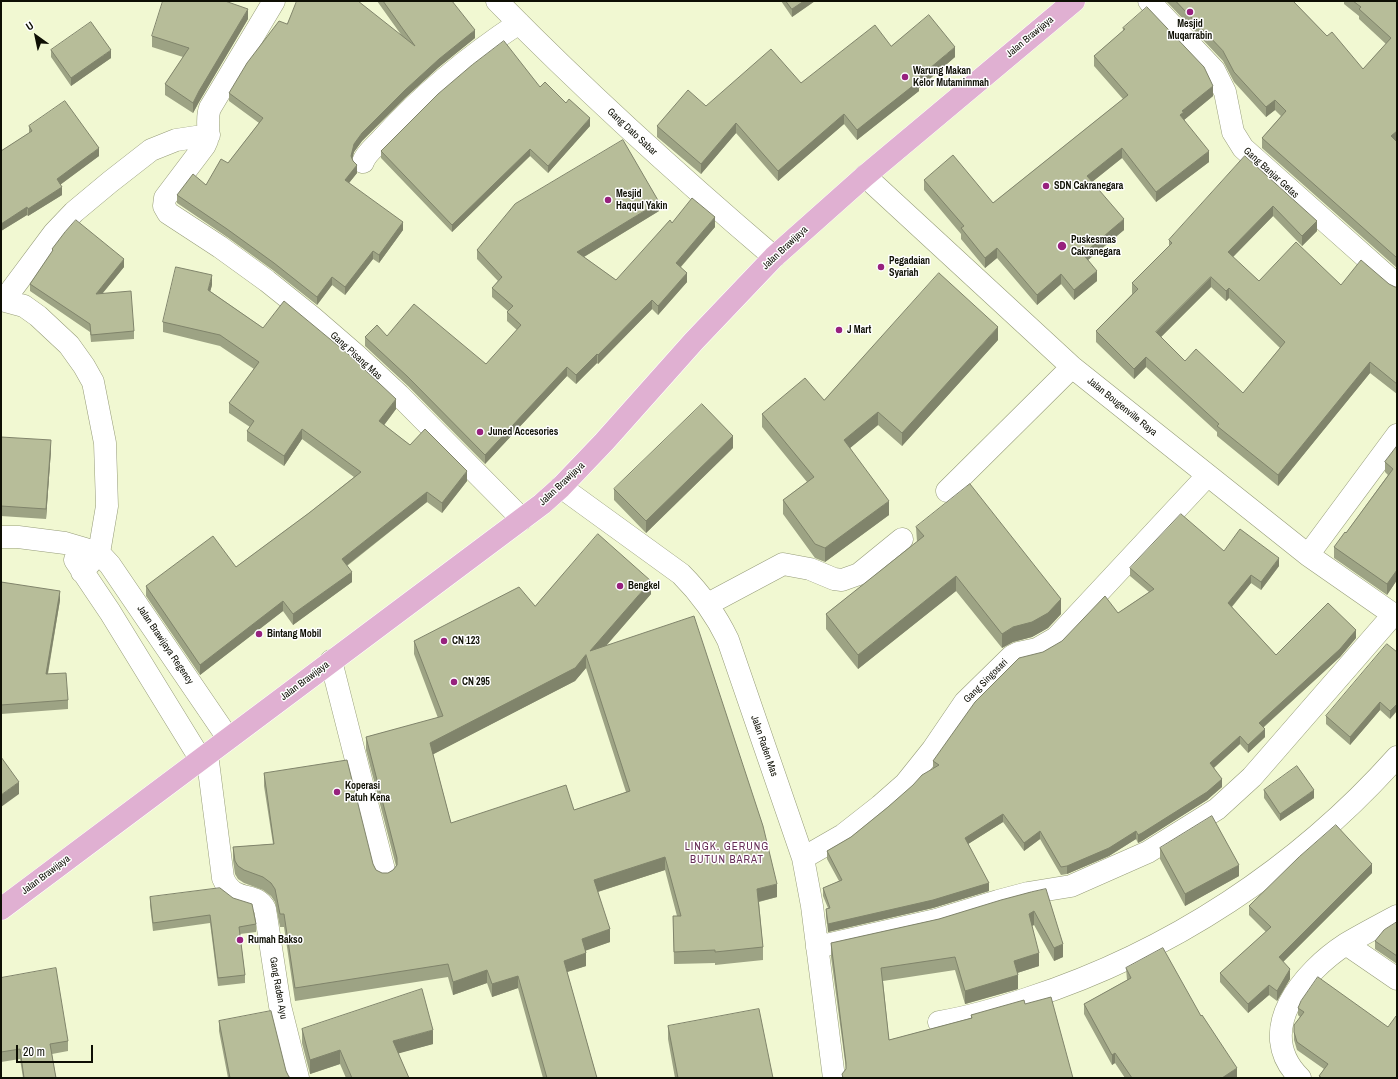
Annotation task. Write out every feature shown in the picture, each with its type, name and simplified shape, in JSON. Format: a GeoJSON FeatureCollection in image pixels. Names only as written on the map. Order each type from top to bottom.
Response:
{"type":"FeatureCollection","features":[{"type":"Feature","properties":{"kind":"main road","name":"Jalan Brawijaya"},"geometry":{"type":"LineString","coordinates":[[1,909],[542,504],[561,487],[604,442],[694,341],[774,257],[865,176],[1074,1]]}},
{"type":"Feature","properties":{"kind":"street"},"geometry":{"type":"LineString","coordinates":[[82,572],[99,553],[108,506],[105,443],[93,382],[70,346],[38,316],[24,306],[2,300],[54,233],[74,212],[110,182],[152,150],[176,140],[209,135],[208,118],[210,108],[274,1]]}},
{"type":"Feature","properties":{"kind":"street","name":"Gang Dato Sabar"},"geometry":{"type":"LineString","coordinates":[[498,1],[644,143],[708,201],[774,257]]}},
{"type":"Feature","properties":{"kind":"street","name":"Gang Banjar Getas"},"geometry":{"type":"LineString","coordinates":[[1149,1],[1214,70],[1225,92],[1234,132],[1243,148],[1397,285]]}},
{"type":"Feature","properties":{"kind":"street"},"geometry":{"type":"LineString","coordinates":[[363,162],[366,156],[395,125],[423,98],[453,72],[519,23]]}},
{"type":"Feature","properties":{"kind":"street","name":"Gang Pisang Mas"},"geometry":{"type":"LineString","coordinates":[[209,135],[204,148],[165,198],[165,208],[168,213],[220,247],[267,281],[351,350],[399,395],[522,519]]}},
{"type":"Feature","properties":{"kind":"street","name":"Jalan Bougenville Raya"},"geometry":{"type":"LineString","coordinates":[[865,176],[1072,367],[1308,555],[1395,616]]}},
{"type":"Feature","properties":{"kind":"street"},"geometry":{"type":"LineString","coordinates":[[947,491],[1072,367]]}},
{"type":"Feature","properties":{"kind":"street"},"geometry":{"type":"LineString","coordinates":[[1308,555],[1397,435]]}},
{"type":"Feature","properties":{"kind":"street","name":"Gang Singosari"},"geometry":{"type":"LineString","coordinates":[[803,858],[843,835],[906,784],[933,749],[968,697],[1012,656],[1018,653],[1038,649],[1056,638],[1207,476]]}},
{"type":"Feature","properties":{"kind":"street","name":"Jalan Raden Mas"},"geometry":{"type":"LineString","coordinates":[[561,487],[676,570],[696,589],[708,604],[719,621],[728,640],[803,858],[812,906],[834,1078]]}},
{"type":"Feature","properties":{"kind":"street"},"geometry":{"type":"LineString","coordinates":[[1,537],[18,537],[65,543],[99,553]]}},
{"type":"Feature","properties":{"kind":"street"},"geometry":{"type":"LineString","coordinates":[[708,604],[783,564],[810,570],[834,579],[842,580],[859,574],[902,539]]}},
{"type":"Feature","properties":{"kind":"street"},"geometry":{"type":"LineString","coordinates":[[65,543],[82,572],[110,612],[204,757]]}},
{"type":"Feature","properties":{"kind":"street","name":"Jalan Brawijaya Regency"},"geometry":{"type":"LineString","coordinates":[[99,553],[110,565],[228,738]]}},
{"type":"Feature","properties":{"kind":"street"},"geometry":{"type":"LineString","coordinates":[[817,948],[936,920],[1028,893],[1071,886],[1148,852],[1217,809],[1252,777],[1395,616]]}},
{"type":"Feature","properties":{"kind":"street"},"geometry":{"type":"LineString","coordinates":[[331,661],[385,874]]}},
{"type":"Feature","properties":{"kind":"street","name":"Gang Raden Ayu"},"geometry":{"type":"LineString","coordinates":[[204,757],[224,878],[227,886],[233,892],[241,896],[258,900],[265,909],[280,1006],[298,1078]]}},
{"type":"Feature","properties":{"kind":"street"},"geometry":{"type":"LineString","coordinates":[[939,1022],[1001,1007],[1049,992],[1096,973],[1186,929],[1270,874],[1309,843],[1346,810],[1397,757]]}},
{"type":"Feature","properties":{"kind":"street"},"geometry":{"type":"LineString","coordinates":[[1300,1078],[1292,1070],[1283,1052],[1280,1032],[1284,1013],[1300,987],[1329,956],[1346,944],[1397,916]]}},
{"type":"Feature","properties":{"kind":"street"},"geometry":{"type":"LineString","coordinates":[[1346,944],[1397,979]]}},
{"type":"Feature","properties":{"kind":"building"},"geometry":{"type":"Polygon","coordinates":[[[163,1],[225,1],[248,9],[193,103],[165,84],[189,48],[152,36],[163,1]]]}},
{"type":"Feature","properties":{"kind":"building"},"geometry":{"type":"Polygon","coordinates":[[[297,1],[358,1],[415,46],[383,1],[452,1],[475,30],[439,59],[405,90],[362,133],[354,144],[351,156],[357,165],[345,180],[403,222],[379,255],[373,251],[345,287],[332,277],[317,297],[274,263],[177,195],[193,174],[206,185],[221,159],[228,163],[263,118],[229,93],[247,63],[279,21],[287,24],[297,1]]]}},
{"type":"Feature","properties":{"kind":"building"},"geometry":{"type":"Polygon","coordinates":[[[786,1],[804,1],[792,9],[786,1]]]}},
{"type":"Feature","properties":{"kind":"building"},"geometry":{"type":"Polygon","coordinates":[[[1176,1],[1293,1],[1327,36],[1332,32],[1363,69],[1391,38],[1359,9],[1361,7],[1353,1],[1397,1],[1397,131],[1391,136],[1397,142],[1397,258],[1262,138],[1286,111],[1275,100],[1266,107],[1234,72],[1223,51],[1176,1]]]}},
{"type":"Feature","properties":{"kind":"building"},"geometry":{"type":"Polygon","coordinates":[[[1147,7],[1204,67],[1213,86],[1182,111],[1184,112],[1180,115],[1209,151],[1156,192],[1122,148],[1087,176],[1124,219],[1083,254],[1097,271],[1074,290],[1061,274],[1037,295],[997,248],[985,258],[961,228],[964,226],[924,180],[953,155],[993,203],[1128,95],[1094,56],[1125,29],[1123,28],[1147,7]]]}},
{"type":"Feature","properties":{"kind":"building"},"geometry":{"type":"Polygon","coordinates":[[[929,15],[955,47],[917,79],[919,81],[857,130],[844,114],[778,171],[736,123],[701,164],[657,126],[688,90],[706,106],[771,49],[801,83],[875,25],[891,46],[929,15]]]}},
{"type":"Feature","properties":{"kind":"building"},"geometry":{"type":"Polygon","coordinates":[[[91,22],[111,50],[71,78],[51,50],[91,22]]]}},
{"type":"Feature","properties":{"kind":"building"},"geometry":{"type":"Polygon","coordinates":[[[504,41],[540,87],[545,82],[566,103],[569,99],[590,118],[548,166],[530,149],[452,225],[381,151],[438,94],[472,65],[504,41]]]}},
{"type":"Feature","properties":{"kind":"building"},"geometry":{"type":"Polygon","coordinates":[[[65,101],[99,148],[57,179],[62,187],[1,224],[1,151],[32,131],[29,126],[65,101]]]}},
{"type":"Feature","properties":{"kind":"building"},"geometry":{"type":"Polygon","coordinates":[[[623,140],[659,202],[577,252],[616,280],[670,220],[672,223],[692,198],[715,217],[676,263],[687,273],[658,306],[652,300],[598,355],[597,354],[576,375],[567,367],[485,455],[408,377],[365,337],[377,325],[387,336],[414,304],[486,364],[521,325],[507,312],[513,306],[492,288],[502,277],[477,250],[515,204],[623,140]]]}},
{"type":"Feature","properties":{"kind":"building"},"geometry":{"type":"Polygon","coordinates":[[[1245,156],[1317,221],[1302,236],[1273,206],[1228,252],[1259,281],[1296,242],[1341,285],[1361,260],[1389,284],[1397,287],[1397,384],[1370,362],[1278,475],[1217,426],[1219,424],[1146,357],[1134,369],[1096,331],[1138,289],[1132,283],[1172,243],[1169,240],[1245,156]],[[1211,277],[1156,332],[1185,361],[1196,349],[1243,393],[1285,342],[1229,288],[1226,291],[1211,277]]]}},
{"type":"Feature","properties":{"kind":"building"},"geometry":{"type":"Polygon","coordinates":[[[76,220],[124,259],[96,294],[131,291],[134,331],[91,335],[90,324],[30,284],[53,250],[52,249],[76,220]]]}},
{"type":"Feature","properties":{"kind":"building"},"geometry":{"type":"Polygon","coordinates":[[[176,267],[212,275],[208,290],[263,328],[284,301],[348,354],[396,399],[379,421],[410,445],[425,429],[467,471],[442,503],[427,492],[342,559],[352,572],[293,614],[283,601],[200,665],[146,586],[213,536],[236,567],[361,472],[302,429],[284,456],[247,431],[254,421],[229,403],[259,362],[220,335],[163,322],[176,267]]]}},
{"type":"Feature","properties":{"kind":"building"},"geometry":{"type":"Polygon","coordinates":[[[939,273],[998,327],[902,433],[878,412],[844,440],[889,501],[825,548],[815,544],[783,500],[814,477],[762,414],[805,378],[824,400],[939,273]]]}},
{"type":"Feature","properties":{"kind":"building"},"geometry":{"type":"Polygon","coordinates":[[[702,404],[733,436],[646,521],[614,489],[702,404]]]}},
{"type":"Feature","properties":{"kind":"building"},"geometry":{"type":"Polygon","coordinates":[[[1,437],[51,440],[46,509],[1,506],[1,437]]]}},
{"type":"Feature","properties":{"kind":"building"},"geometry":{"type":"Polygon","coordinates":[[[1397,446],[1397,570],[1387,584],[1334,547],[1393,469],[1385,462],[1397,446]]]}},
{"type":"Feature","properties":{"kind":"building"},"geometry":{"type":"Polygon","coordinates":[[[970,484],[1061,599],[1048,613],[1032,622],[1013,627],[1002,634],[956,576],[858,655],[826,614],[924,536],[916,527],[970,484]]]}},
{"type":"Feature","properties":{"kind":"building"},"geometry":{"type":"Polygon","coordinates":[[[1181,514],[1224,551],[1240,529],[1279,558],[1261,582],[1251,575],[1228,603],[1276,655],[1328,603],[1356,630],[1340,649],[1259,723],[1265,729],[1248,745],[1240,736],[1210,763],[1222,779],[1207,792],[1142,833],[1138,835],[1136,831],[1109,848],[1067,866],[1061,867],[1040,831],[1024,843],[1003,814],[965,838],[989,883],[933,900],[828,924],[826,909],[830,908],[823,888],[842,880],[827,851],[851,837],[888,807],[922,775],[939,765],[933,761],[975,702],[1019,658],[1043,652],[1062,641],[1105,596],[1118,613],[1154,589],[1130,568],[1181,514]]]}},
{"type":"Feature","properties":{"kind":"building"},"geometry":{"type":"Polygon","coordinates":[[[598,534],[651,581],[590,651],[694,616],[763,826],[777,884],[757,889],[763,947],[715,952],[715,950],[674,952],[673,916],[681,916],[665,857],[594,880],[610,929],[582,939],[586,953],[564,961],[597,1078],[547,1078],[518,976],[492,984],[487,970],[453,982],[448,964],[295,988],[284,914],[280,914],[275,889],[271,883],[263,877],[244,870],[238,866],[235,861],[233,847],[274,844],[264,773],[347,760],[373,864],[376,870],[382,873],[388,873],[393,870],[397,865],[397,858],[366,737],[443,716],[414,641],[519,587],[535,606],[598,534]],[[586,655],[575,668],[430,743],[451,823],[566,785],[574,810],[630,791],[586,655]]]}},
{"type":"Feature","properties":{"kind":"building"},"geometry":{"type":"Polygon","coordinates":[[[1,582],[60,591],[46,674],[66,673],[68,700],[1,705],[1,582]]]}},
{"type":"Feature","properties":{"kind":"building"},"geometry":{"type":"Polygon","coordinates":[[[1387,644],[1397,652],[1397,704],[1390,711],[1380,702],[1350,737],[1326,716],[1387,644]]]}},
{"type":"Feature","properties":{"kind":"building"},"geometry":{"type":"Polygon","coordinates":[[[1,757],[19,782],[1,795],[1,757]]]}},
{"type":"Feature","properties":{"kind":"building"},"geometry":{"type":"Polygon","coordinates":[[[1297,766],[1314,790],[1280,814],[1264,790],[1297,766]]]}},
{"type":"Feature","properties":{"kind":"building"},"geometry":{"type":"Polygon","coordinates":[[[1212,816],[1239,865],[1185,894],[1160,848],[1212,816]]]}},
{"type":"Feature","properties":{"kind":"building"},"geometry":{"type":"Polygon","coordinates":[[[1336,825],[1372,864],[1279,957],[1290,969],[1277,991],[1269,985],[1248,1004],[1220,973],[1271,927],[1249,906],[1299,857],[1336,825]]]}},
{"type":"Feature","properties":{"kind":"building"},"geometry":{"type":"Polygon","coordinates":[[[220,888],[233,898],[252,904],[256,924],[239,927],[245,975],[218,978],[210,915],[153,923],[150,897],[220,888]]]}},
{"type":"Feature","properties":{"kind":"building"},"geometry":{"type":"Polygon","coordinates":[[[1046,889],[1063,944],[1054,948],[1034,911],[1029,914],[1039,953],[1014,961],[1018,975],[965,991],[955,957],[881,968],[889,1040],[972,1018],[971,1015],[1024,1000],[1025,1004],[1051,997],[1073,1078],[843,1078],[842,1074],[846,1069],[846,1063],[831,943],[939,919],[1001,900],[1046,889]]]}},
{"type":"Feature","properties":{"kind":"building"},"geometry":{"type":"Polygon","coordinates":[[[1397,922],[1397,956],[1375,941],[1384,930],[1397,922]]]}},
{"type":"Feature","properties":{"kind":"building"},"geometry":{"type":"Polygon","coordinates":[[[1163,948],[1201,1016],[1202,1015],[1237,1068],[1222,1078],[1132,1078],[1115,1053],[1112,1055],[1084,1004],[1131,978],[1126,968],[1163,948]]]}},
{"type":"Feature","properties":{"kind":"building"},"geometry":{"type":"Polygon","coordinates":[[[56,968],[68,1041],[50,1044],[56,1078],[24,1078],[20,1049],[1,1052],[1,978],[56,968]]]}},
{"type":"Feature","properties":{"kind":"building"},"geometry":{"type":"Polygon","coordinates":[[[1318,977],[1388,1027],[1396,1016],[1397,1017],[1397,1078],[1322,1078],[1319,1076],[1328,1064],[1297,1042],[1294,1032],[1294,1025],[1304,1012],[1298,1008],[1301,1001],[1318,977]]]}},
{"type":"Feature","properties":{"kind":"building"},"geometry":{"type":"Polygon","coordinates":[[[422,989],[433,1030],[393,1041],[409,1078],[352,1078],[340,1050],[310,1060],[302,1029],[422,989]]]}},
{"type":"Feature","properties":{"kind":"building"},"geometry":{"type":"Polygon","coordinates":[[[759,1009],[773,1078],[678,1078],[668,1026],[759,1009]]]}},
{"type":"Feature","properties":{"kind":"building"},"geometry":{"type":"Polygon","coordinates":[[[271,1011],[286,1071],[291,1078],[230,1078],[219,1021],[271,1011]]]}},
{"type":"Feature","properties":{"kind":"place","name":"Mesjid Muqarrabin"},"geometry":{"type":"Point","coordinates":[1190,12]}},
{"type":"Feature","properties":{"kind":"place","name":"Warung Makan Kelor Mutamimmah"},"geometry":{"type":"Point","coordinates":[905,77]}},
{"type":"Feature","properties":{"kind":"place","name":"SDN Cakranegara"},"geometry":{"type":"Point","coordinates":[1046,186]}},
{"type":"Feature","properties":{"kind":"place","name":"Mesjid Haqqul Yakin"},"geometry":{"type":"Point","coordinates":[608,200]}},
{"type":"Feature","properties":{"kind":"place","name":"Puskesmas Cakranegara"},"geometry":{"type":"Point","coordinates":[1062,246]}},
{"type":"Feature","properties":{"kind":"place","name":"Pegadaian Syariah"},"geometry":{"type":"Point","coordinates":[881,267]}},
{"type":"Feature","properties":{"kind":"place","name":"J Mart"},"geometry":{"type":"Point","coordinates":[839,330]}},
{"type":"Feature","properties":{"kind":"place","name":"Juned Accesories"},"geometry":{"type":"Point","coordinates":[480,432]}},
{"type":"Feature","properties":{"kind":"place","name":"Bengkel"},"geometry":{"type":"Point","coordinates":[620,586]}},
{"type":"Feature","properties":{"kind":"place","name":"Bintang Mobil"},"geometry":{"type":"Point","coordinates":[259,634]}},
{"type":"Feature","properties":{"kind":"place","name":"CN 123"},"geometry":{"type":"Point","coordinates":[444,641]}},
{"type":"Feature","properties":{"kind":"place","name":"CN 295"},"geometry":{"type":"Point","coordinates":[454,682]}},
{"type":"Feature","properties":{"kind":"place","name":"Koperasi Patuh Kena"},"geometry":{"type":"Point","coordinates":[337,792]}},
{"type":"Feature","properties":{"kind":"place","name":"Rumah Bakso"},"geometry":{"type":"Point","coordinates":[240,940]}},
{"type":"Feature","properties":{"kind":"district","name":"LINGK. GERUNG BUTUN BARAT"},"geometry":{"type":"Point","coordinates":[727,853]}}]}
